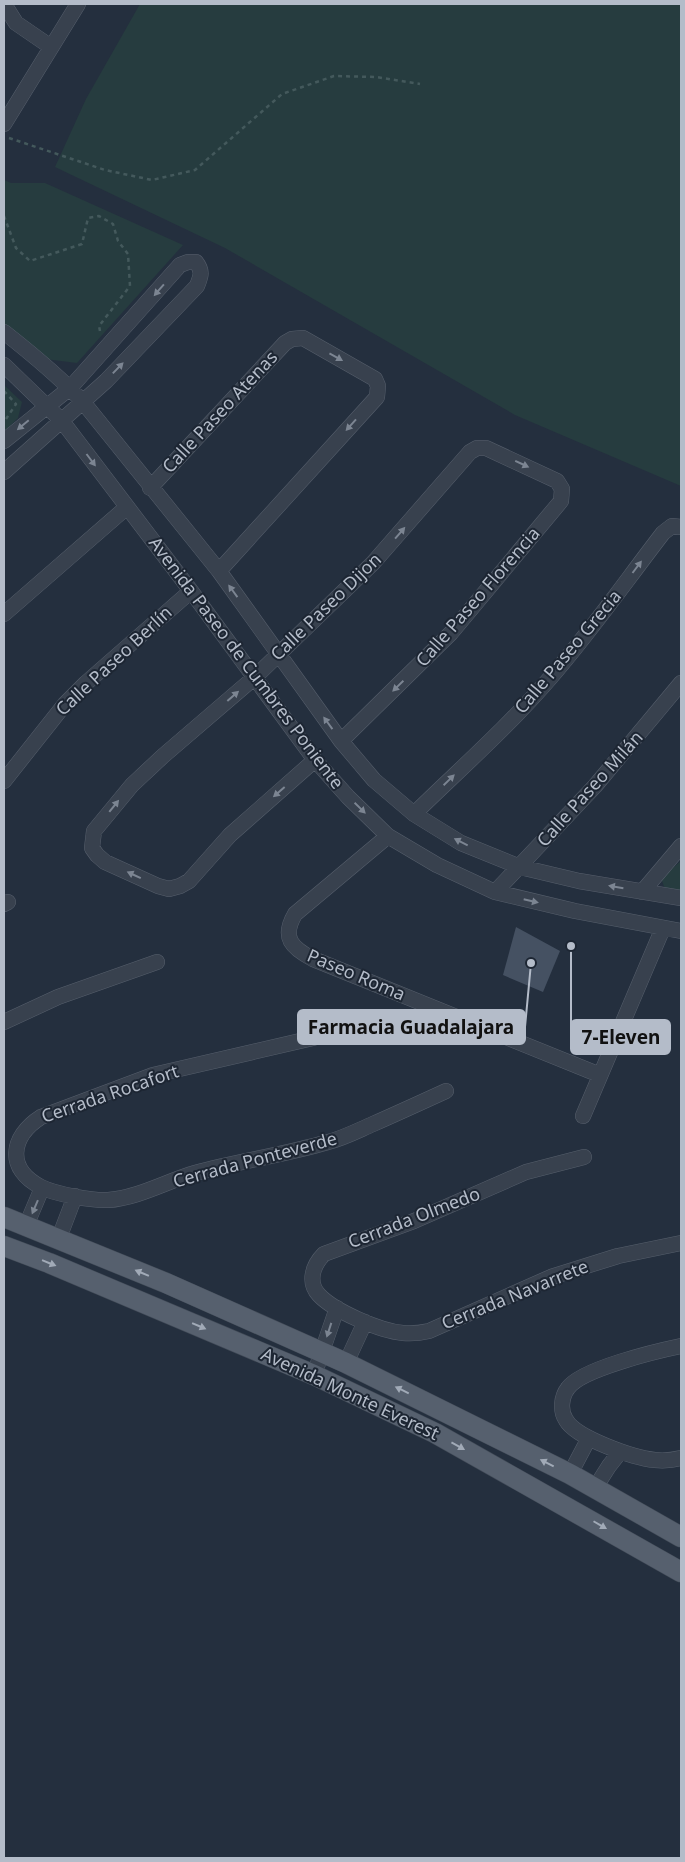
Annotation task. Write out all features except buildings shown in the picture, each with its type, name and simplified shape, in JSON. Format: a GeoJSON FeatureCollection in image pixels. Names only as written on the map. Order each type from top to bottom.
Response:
{"type":"FeatureCollection","features":[{"type":"Feature","properties":{"kind":"main road","name":"Avenida Monte Everest"},"geometry":{"type":"LineString","coordinates":[[4,1217],[166,1283],[346,1363],[570,1474],[681,1538]]}},
{"type":"Feature","properties":{"kind":"main road","name":"Avenida Monte Everest"},"geometry":{"type":"LineString","coordinates":[[4,1246],[49,1263],[314,1375],[435,1433],[681,1572]]}},
{"type":"Feature","properties":{"kind":"main road"},"geometry":{"type":"LineString","coordinates":[[154,1307],[166,1283]]}},
{"type":"Feature","properties":{"kind":"main road"},"geometry":{"type":"LineString","coordinates":[[435,1433],[448,1413]]}},
{"type":"Feature","properties":{"kind":"street"},"geometry":{"type":"LineString","coordinates":[[4,4],[16,23],[51,46]]}},
{"type":"Feature","properties":{"kind":"street"},"geometry":{"type":"LineString","coordinates":[[4,124],[78,4]]}},
{"type":"Feature","properties":{"kind":"street"},"geometry":{"type":"LineString","coordinates":[[4,441],[70,388],[180,265],[196,262],[201,268],[201,276],[197,286],[84,402],[4,472]]}},
{"type":"Feature","properties":{"kind":"street","name":"Avenida Paseo de Cumbres Poniente"},"geometry":{"type":"LineString","coordinates":[[4,332],[32,354],[84,402],[150,488],[219,571],[341,741],[374,780],[414,814],[461,843],[520,867],[579,881],[681,898]]}},
{"type":"Feature","properties":{"kind":"street","name":"Calle Paseo Atenas"},"geometry":{"type":"LineString","coordinates":[[150,488],[284,343],[292,339],[303,338],[375,379],[378,386],[376,397],[219,571]]}},
{"type":"Feature","properties":{"kind":"street","name":"Avenida Paseo de Cumbres Poniente"},"geometry":{"type":"LineString","coordinates":[[4,365],[62,421],[191,591],[315,760],[348,797],[388,836],[437,865],[495,892],[575,911],[681,931]]}},
{"type":"Feature","properties":{"kind":"street","name":"Calle Paseo Dijon"},"geometry":{"type":"LineString","coordinates":[[315,760],[230,835],[189,881],[180,886],[169,889],[158,886],[105,862],[92,848],[94,831],[132,785],[255,677],[373,563],[470,452],[477,448],[486,448],[557,481],[562,489]]}},
{"type":"Feature","properties":{"kind":"street","name":"Calle Paseo Florencia"},"geometry":{"type":"LineString","coordinates":[[341,741],[451,633],[561,502],[562,489]]}},
{"type":"Feature","properties":{"kind":"street"},"geometry":{"type":"LineString","coordinates":[[4,614],[127,507]]}},
{"type":"Feature","properties":{"kind":"street","name":"Calle Paseo Grecia"},"geometry":{"type":"LineString","coordinates":[[414,814],[501,730],[551,678],[663,533],[677,526]]}},
{"type":"Feature","properties":{"kind":"street","name":"Calle Paseo Berlín"},"geometry":{"type":"LineString","coordinates":[[4,781],[65,704],[86,683],[191,591]]}},
{"type":"Feature","properties":{"kind":"street","name":"Calle Paseo Milán"},"geometry":{"type":"LineString","coordinates":[[495,892],[595,786],[681,683]]}},
{"type":"Feature","properties":{"kind":"street","name":"Paseo Roma"},"geometry":{"type":"LineString","coordinates":[[388,836],[295,914],[290,923],[288,934],[290,943],[300,952],[313,959],[600,1075]]}},
{"type":"Feature","properties":{"kind":"street"},"geometry":{"type":"LineString","coordinates":[[642,892],[681,846]]}},
{"type":"Feature","properties":{"kind":"street"},"geometry":{"type":"LineString","coordinates":[[583,1116],[663,928]]}},
{"type":"Feature","properties":{"kind":"street"},"geometry":{"type":"LineString","coordinates":[[4,1022],[58,997],[157,962]]}},
{"type":"Feature","properties":{"kind":"street","name":"Cerrada Rocafort"},"geometry":{"type":"LineString","coordinates":[[50,1190],[26,1176],[18,1165],[16,1150],[20,1136],[29,1124],[41,1117],[153,1075],[313,1038]]}},
{"type":"Feature","properties":{"kind":"street","name":"Cerrada Ponteverde"},"geometry":{"type":"LineString","coordinates":[[50,1190],[90,1200],[108,1200],[125,1197],[196,1173],[329,1142],[446,1091]]}},
{"type":"Feature","properties":{"kind":"street","name":"Cerrada Olmedo"},"geometry":{"type":"LineString","coordinates":[[351,1316],[319,1294],[313,1283],[313,1270],[317,1261],[324,1254],[414,1221],[526,1172],[584,1157]]}},
{"type":"Feature","properties":{"kind":"street"},"geometry":{"type":"LineString","coordinates":[[26,1226],[50,1190]]}},
{"type":"Feature","properties":{"kind":"street"},"geometry":{"type":"LineString","coordinates":[[59,1238],[75,1196]]}},
{"type":"Feature","properties":{"kind":"street","name":"Cerrada Navarrete"},"geometry":{"type":"LineString","coordinates":[[351,1316],[402,1334],[416,1334],[429,1331],[551,1277],[618,1256],[681,1243]]}},
{"type":"Feature","properties":{"kind":"street"},"geometry":{"type":"LineString","coordinates":[[314,1375],[337,1308]]}},
{"type":"Feature","properties":{"kind":"street"},"geometry":{"type":"LineString","coordinates":[[346,1363],[365,1322]]}},
{"type":"Feature","properties":{"kind":"street"},"geometry":{"type":"LineString","coordinates":[[681,1346],[635,1357],[580,1377],[569,1386],[563,1396],[562,1408],[565,1420],[572,1428],[620,1452],[656,1461],[681,1458]]}},
{"type":"Feature","properties":{"kind":"street"},"geometry":{"type":"LineString","coordinates":[[570,1474],[589,1438]]}},
{"type":"Feature","properties":{"kind":"street"},"geometry":{"type":"LineString","coordinates":[[595,1488],[620,1452]]}},
{"type":"Feature","properties":{"kind":"path"},"geometry":{"type":"LineString","coordinates":[[4,137],[105,170],[152,180],[195,170],[282,94],[334,76],[376,77],[420,84]]}},
{"type":"Feature","properties":{"kind":"path"},"geometry":{"type":"LineString","coordinates":[[4,216],[16,248],[30,261],[82,244],[88,218],[98,216],[113,224],[118,241],[128,254],[130,286],[99,326],[105,350]]}},
{"type":"Feature","properties":{"kind":"path"},"geometry":{"type":"LineString","coordinates":[[4,391],[16,404],[4,423]]}},
{"type":"Feature","properties":{"kind":"green space"},"geometry":{"type":"Polygon","coordinates":[[[140,4],[681,4],[681,486],[515,415],[225,248],[55,167],[86,99],[140,4]]]}},
{"type":"Feature","properties":{"kind":"green space"},"geometry":{"type":"Polygon","coordinates":[[[4,180],[11,183],[45,183],[183,245],[77,363],[37,358],[4,335],[4,180]]]}},
{"type":"Feature","properties":{"kind":"green space"},"geometry":{"type":"Polygon","coordinates":[[[4,385],[22,402],[18,418],[4,432],[4,385]]]}},
{"type":"Feature","properties":{"kind":"green space"},"geometry":{"type":"Polygon","coordinates":[[[681,861],[681,897],[667,895],[661,878],[681,861]]]}},
{"type":"Feature","properties":{"kind":"place","name":"7-Eleven"},"geometry":{"type":"Point","coordinates":[571,946]}},
{"type":"Feature","properties":{"kind":"place","name":"Farmacia Guadalajara"},"geometry":{"type":"Point","coordinates":[531,963]}}]}
